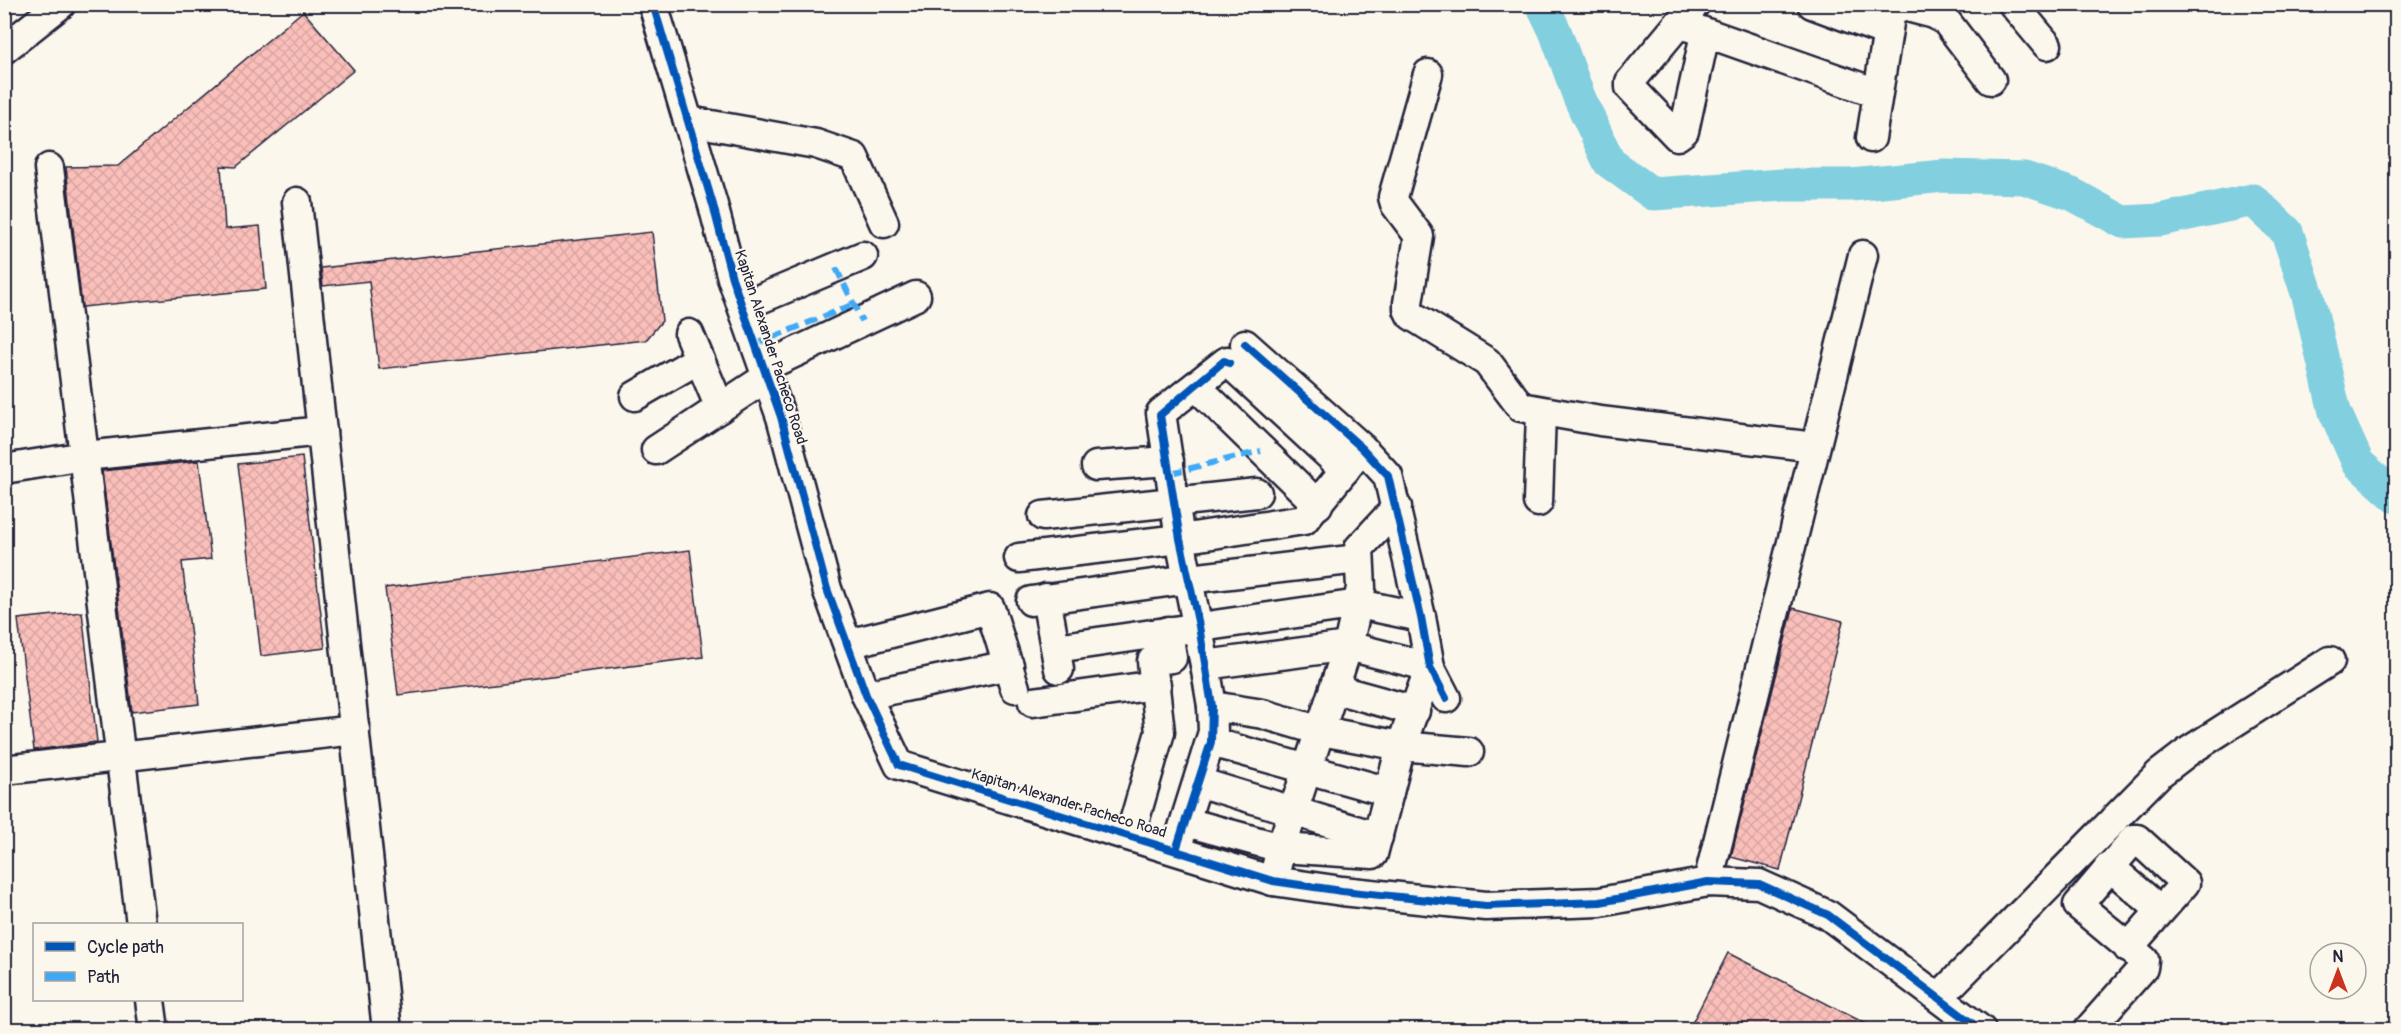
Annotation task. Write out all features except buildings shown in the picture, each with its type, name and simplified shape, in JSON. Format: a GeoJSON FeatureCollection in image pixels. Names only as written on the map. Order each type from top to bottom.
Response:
{"type":"FeatureCollection","features":[{"type":"Feature","properties":{"kind":"street"},"geometry":{"type":"LineString","coordinates":[[4,49],[61,4]]}},
{"type":"Feature","properties":{"kind":"street"},"geometry":{"type":"LineString","coordinates":[[1812,4],[1891,14],[1934,14],[1946,21],[1990,80]]}},
{"type":"Feature","properties":{"kind":"street"},"geometry":{"type":"LineString","coordinates":[[2013,4],[2047,45]]}},
{"type":"Feature","properties":{"kind":"street","name":"Kapitan Alexander Pacheco Road"},"geometry":{"type":"LineString","coordinates":[[660,7],[732,278],[781,417],[827,589],[866,695],[899,765],[1273,881],[1486,906],[1600,902],[1708,882],[1759,884],[1795,898],[1828,915],[1981,1029]]}},
{"type":"Feature","properties":{"kind":"street"},"geometry":{"type":"LineString","coordinates":[[1871,138],[1891,14]]}},
{"type":"Feature","properties":{"kind":"street"},"geometry":{"type":"LineString","coordinates":[[1693,20],[1877,93]]}},
{"type":"Feature","properties":{"kind":"street"},"geometry":{"type":"LineString","coordinates":[[1428,74],[1393,196],[1395,204],[1419,236],[1408,309],[1411,315],[1487,362],[1521,407],[1541,412],[1815,447]]}},
{"type":"Feature","properties":{"kind":"street"},"geometry":{"type":"LineString","coordinates":[[689,121],[816,144],[854,157],[884,223]]}},
{"type":"Feature","properties":{"kind":"street"},"geometry":{"type":"LineString","coordinates":[[49,168],[141,923]]}},
{"type":"Feature","properties":{"kind":"street"},"geometry":{"type":"LineString","coordinates":[[297,202],[387,1029]]}},
{"type":"Feature","properties":{"kind":"street"},"geometry":{"type":"LineString","coordinates":[[1708,882],[1863,255]]}},
{"type":"Feature","properties":{"kind":"street"},"geometry":{"type":"LineString","coordinates":[[743,306],[862,256]]}},
{"type":"Feature","properties":{"kind":"street"},"geometry":{"type":"LineString","coordinates":[[656,450],[720,408],[765,372],[916,296]]}},
{"type":"Feature","properties":{"kind":"street"},"geometry":{"type":"LineString","coordinates":[[635,396],[694,346],[720,408]]}},
{"type":"Feature","properties":{"kind":"street"},"geometry":{"type":"LineString","coordinates":[[1176,850],[1211,742],[1212,706],[1199,626],[1180,539],[1160,415],[1224,361],[1237,354],[1354,459],[1388,476],[1397,507],[1430,667],[1446,698]]}},
{"type":"Feature","properties":{"kind":"street"},"geometry":{"type":"LineString","coordinates":[[1196,386],[1318,505]]}},
{"type":"Feature","properties":{"kind":"street"},"geometry":{"type":"LineString","coordinates":[[1538,502],[1541,412]]}},
{"type":"Feature","properties":{"kind":"street"},"geometry":{"type":"LineString","coordinates":[[4,469],[85,456],[322,431]]}},
{"type":"Feature","properties":{"kind":"street"},"geometry":{"type":"LineString","coordinates":[[1019,558],[1180,539],[1304,520],[1354,459]]}},
{"type":"Feature","properties":{"kind":"street"},"geometry":{"type":"LineString","coordinates":[[1096,466],[1169,461]]}},
{"type":"Feature","properties":{"kind":"street"},"geometry":{"type":"LineString","coordinates":[[1043,516],[1257,493]]}},
{"type":"Feature","properties":{"kind":"street"},"geometry":{"type":"LineString","coordinates":[[1273,881],[1281,848],[1335,689],[1359,604],[1361,588],[1359,548],[1397,507]]}},
{"type":"Feature","properties":{"kind":"street"},"geometry":{"type":"LineString","coordinates":[[1358,559],[1038,600],[1057,658],[1168,631],[1359,604],[1421,617]]}},
{"type":"Feature","properties":{"kind":"street"},"geometry":{"type":"LineString","coordinates":[[848,644],[996,607],[1019,685]]}},
{"type":"Feature","properties":{"kind":"street"},"geometry":{"type":"LineString","coordinates":[[1130,836],[1160,732],[1152,662],[1173,657],[1168,631]]}},
{"type":"Feature","properties":{"kind":"street"},"geometry":{"type":"LineString","coordinates":[[1205,665],[1348,646],[1430,667]]}},
{"type":"Feature","properties":{"kind":"street"},"geometry":{"type":"LineString","coordinates":[[1939,997],[2159,774],[2189,751],[2330,661]]}},
{"type":"Feature","properties":{"kind":"street"},"geometry":{"type":"LineString","coordinates":[[1186,822],[1281,848],[1373,855],[1401,746],[1430,667]]}},
{"type":"Feature","properties":{"kind":"street"},"geometry":{"type":"LineString","coordinates":[[866,695],[1019,685],[1156,685]]}},
{"type":"Feature","properties":{"kind":"street"},"geometry":{"type":"LineString","coordinates":[[1335,689],[1415,711]]}},
{"type":"Feature","properties":{"kind":"street"},"geometry":{"type":"LineString","coordinates":[[1212,706],[1263,714],[1321,731],[1401,746],[1469,752]]}},
{"type":"Feature","properties":{"kind":"street"},"geometry":{"type":"LineString","coordinates":[[4,770],[355,730]]}},
{"type":"Feature","properties":{"kind":"street"},"geometry":{"type":"LineString","coordinates":[[1211,742],[1389,792]]}},
{"type":"Feature","properties":{"kind":"street"},"geometry":{"type":"LineString","coordinates":[[1198,782],[1378,837]]}},
{"type":"Feature","properties":{"kind":"street"},"geometry":{"type":"LineString","coordinates":[[2088,1029],[2143,968],[2144,960],[2128,948],[2078,905],[2131,841],[2137,839],[2185,881],[2185,885],[2128,948]]}},
{"type":"Feature","properties":{"kind":"street"},"geometry":{"type":"LineString","coordinates":[[2109,866],[2160,910]]}},
{"type":"Feature","properties":{"kind":"street"},"geometry":{"type":"LineString","coordinates":[[150,1001],[154,1029]]}},
{"type":"Feature","properties":{"kind":"waterway"},"geometry":{"type":"LineString","coordinates":[[1542,4],[1555,31],[1579,97],[1609,162],[1653,194],[1782,185],[1851,185],[1944,176],[2024,178],[2072,194],[2123,222],[2160,220],[2253,200],[2287,232],[2308,296],[2335,412],[2358,463],[2396,497]]}},
{"type":"Feature","properties":{"kind":"marked path"},"geometry":{"type":"LineString","coordinates":[[836,268],[862,321]]}},
{"type":"Feature","properties":{"kind":"marked path"},"geometry":{"type":"LineString","coordinates":[[756,344],[852,305]]}},
{"type":"Feature","properties":{"kind":"marked path"},"geometry":{"type":"LineString","coordinates":[[1171,473],[1261,451]]}},
{"type":"Feature","properties":{"kind":"cycle path"},"geometry":{"type":"LineString","coordinates":[[653,4],[713,205],[732,278],[781,417],[827,589],[866,695],[899,765],[1273,881],[1342,891],[1486,906],[1600,902],[1708,882],[1759,884],[1828,915],[1981,1030]]}},
{"type":"Feature","properties":{"kind":"cycle path"},"geometry":{"type":"LineString","coordinates":[[1245,344],[1362,448],[1388,476],[1421,617],[1430,667],[1446,698]]}},
{"type":"Feature","properties":{"kind":"cycle path"},"geometry":{"type":"LineString","coordinates":[[1176,850],[1211,742],[1212,706],[1199,626],[1180,539],[1160,415],[1224,361],[1229,363]]}}]}
